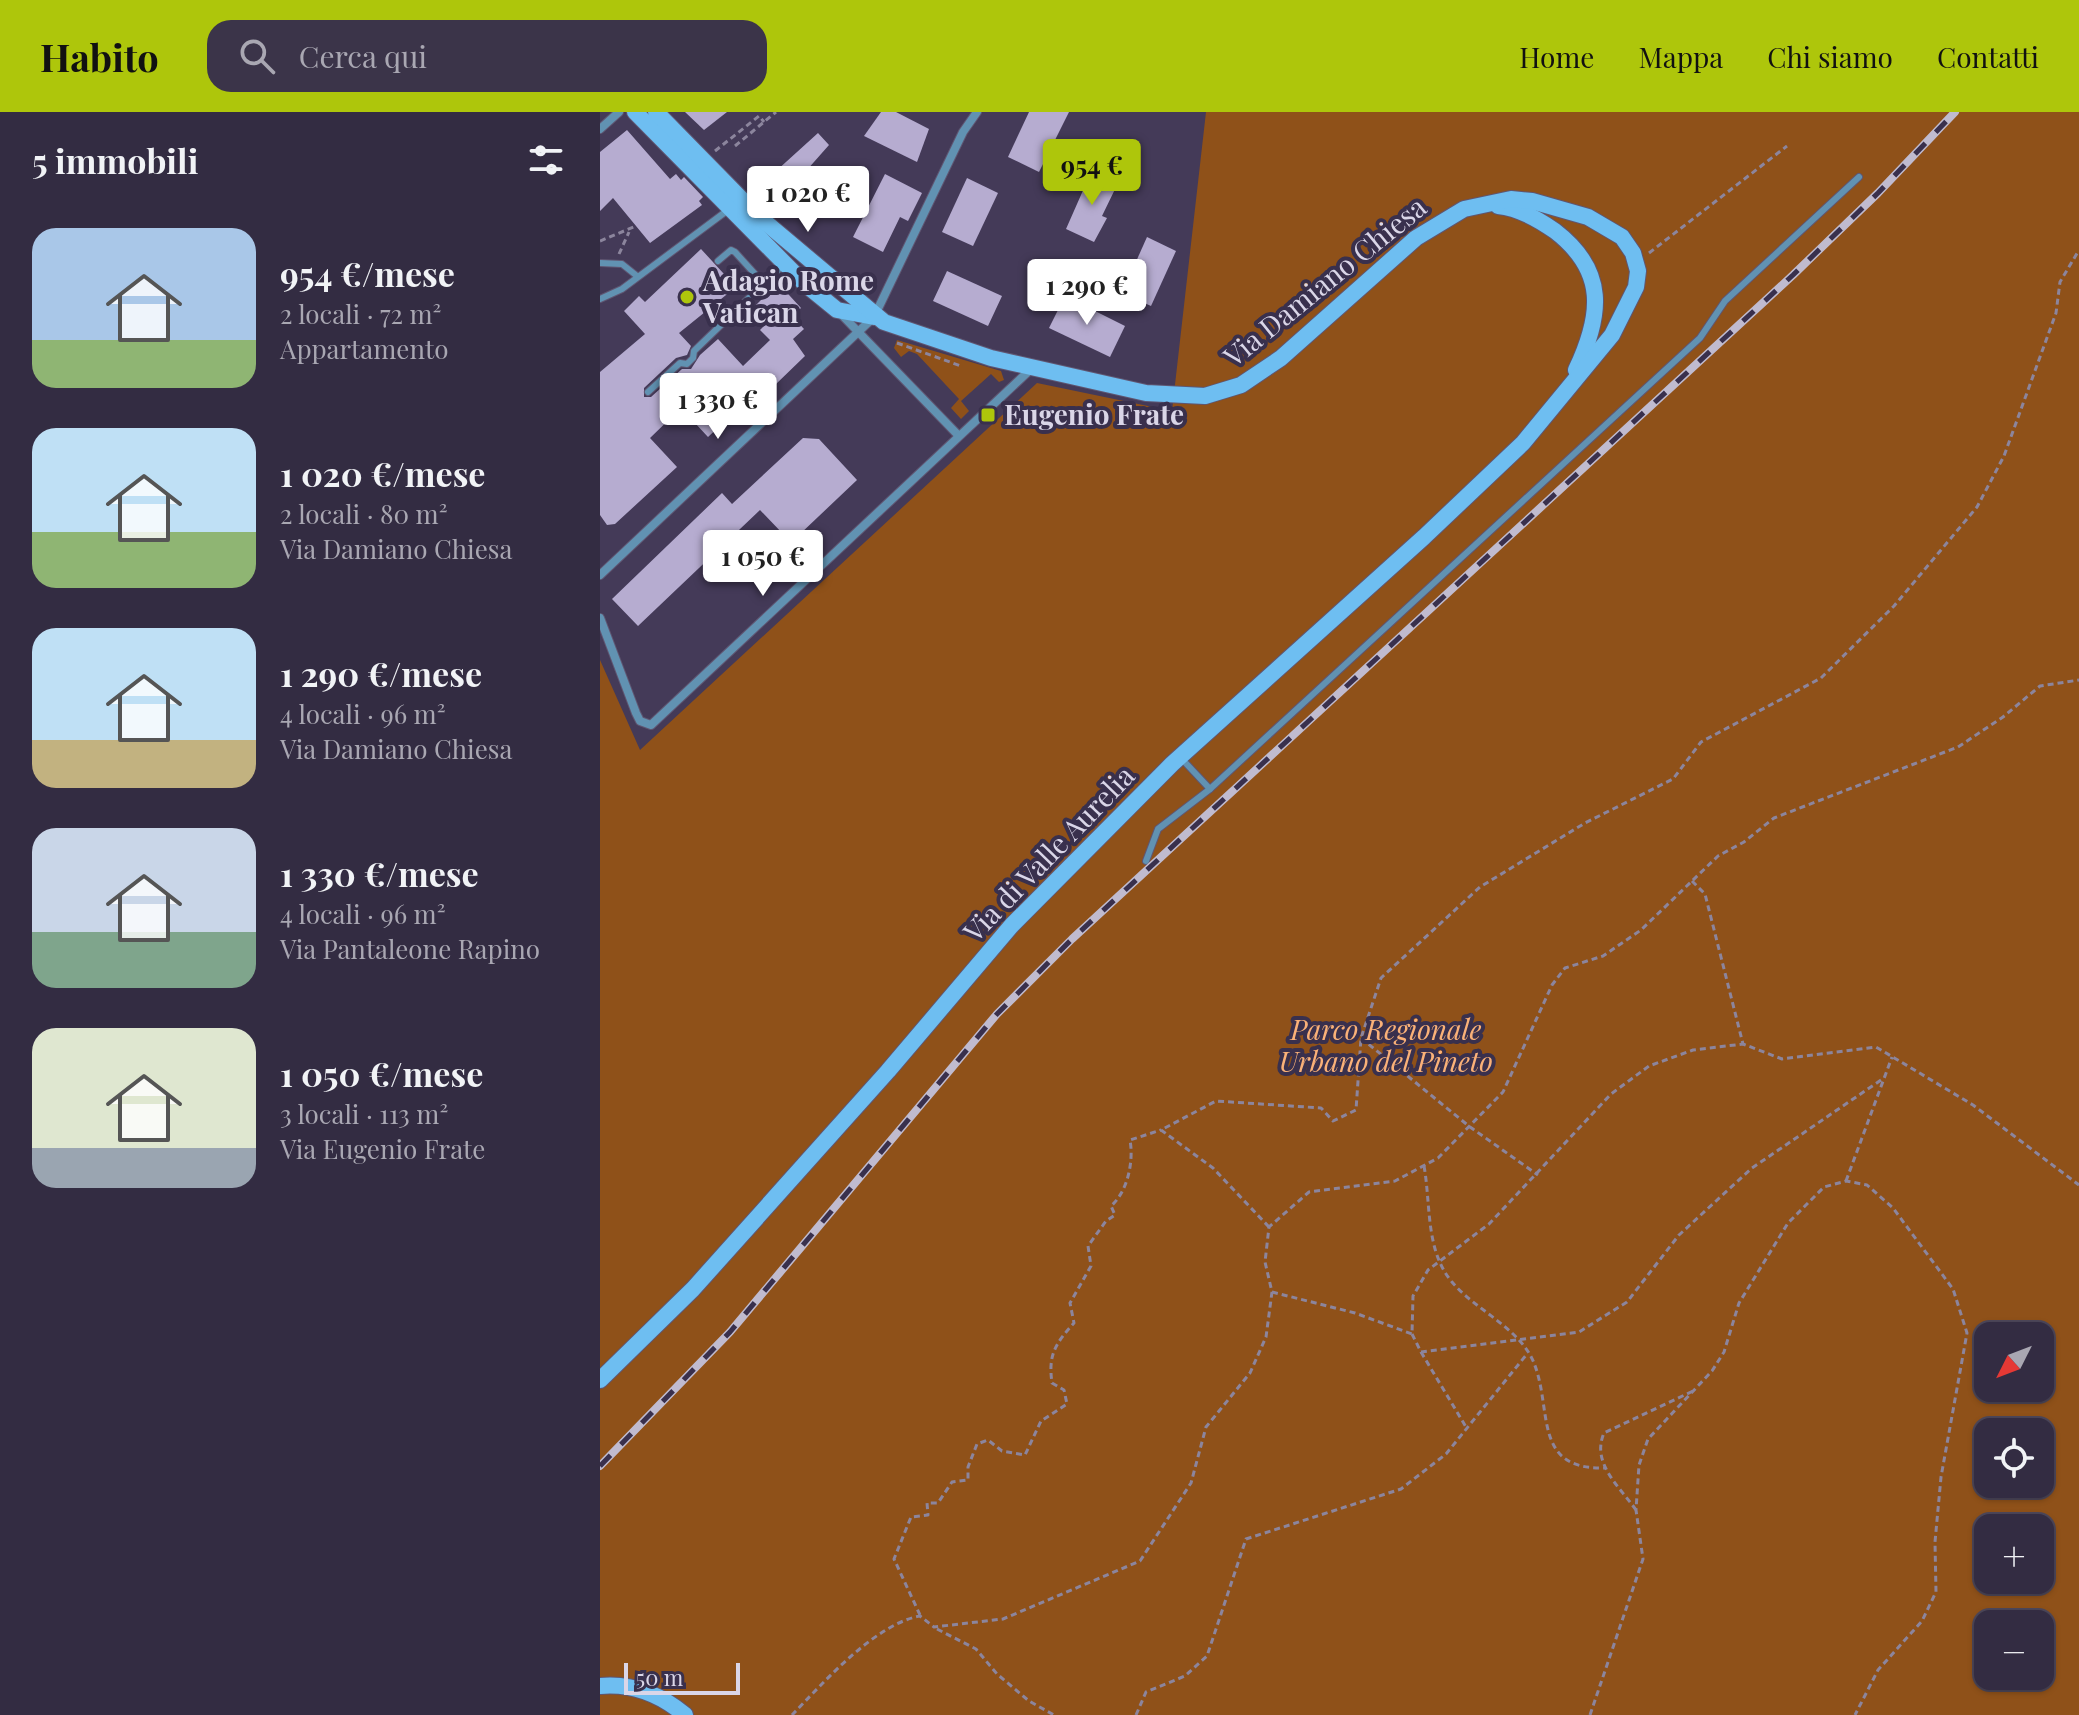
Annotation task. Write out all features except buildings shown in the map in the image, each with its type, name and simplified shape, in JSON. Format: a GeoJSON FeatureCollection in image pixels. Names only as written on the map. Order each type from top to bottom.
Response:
{"type":"FeatureCollection","features":[{"type":"Feature","properties":{"kind":"street"},"geometry":{"type":"LineString","coordinates":[[600,129],[619,112]]}},
{"type":"Feature","properties":{"kind":"street"},"geometry":{"type":"LineString","coordinates":[[635,112],[713,180]]}},
{"type":"Feature","properties":{"kind":"street"},"geometry":{"type":"LineString","coordinates":[[656,112],[703,160],[731,208],[784,264],[859,331],[958,435]]}},
{"type":"Feature","properties":{"kind":"street"},"geometry":{"type":"LineString","coordinates":[[600,575],[874,317],[963,132],[977,112]]}},
{"type":"Feature","properties":{"kind":"street","name":"Via Damiano Chiesa"},"geometry":{"type":"LineString","coordinates":[[713,180],[874,317],[901,331],[1032,368],[1132,390],[1184,397],[1233,389],[1281,358],[1430,228],[1464,209],[1511,199],[1532,201],[1588,217],[1622,237],[1636,262]]}},
{"type":"Feature","properties":{"kind":"street","name":"Via di Valle Aurelia"},"geometry":{"type":"LineString","coordinates":[[1483,205],[1504,207],[1538,219],[1567,241],[1593,272],[1597,299],[1593,321],[1585,352],[1566,394]]}},
{"type":"Feature","properties":{"kind":"street","name":"Via di Valle Aurelia"},"geometry":{"type":"LineString","coordinates":[[600,1380],[703,1277],[888,1071],[1012,925],[1180,757],[1490,476],[1566,394],[1612,335],[1636,287],[1636,262]]}},
{"type":"Feature","properties":{"kind":"street","name":"Via Damiano Chiesa"},"geometry":{"type":"LineString","coordinates":[[837,310],[874,317]]}},
{"type":"Feature","properties":{"kind":"street"},"geometry":{"type":"LineString","coordinates":[[600,618],[636,713],[640,721],[651,725],[1032,368]]}},
{"type":"Feature","properties":{"kind":"street"},"geometry":{"type":"LineString","coordinates":[[600,1686],[624,1684],[667,1700],[685,1715]]}},
{"type":"Feature","properties":{"kind":"lane"},"geometry":{"type":"LineString","coordinates":[[1146,861],[1158,829],[1210,789],[1700,338],[1725,301],[1859,177]]}},
{"type":"Feature","properties":{"kind":"lane"},"geometry":{"type":"LineString","coordinates":[[600,299],[622,289],[731,208]]}},
{"type":"Feature","properties":{"kind":"lane"},"geometry":{"type":"LineString","coordinates":[[718,261],[731,250],[735,252],[764,284]]}},
{"type":"Feature","properties":{"kind":"lane"},"geometry":{"type":"LineString","coordinates":[[600,263],[617,262],[637,276]]}},
{"type":"Feature","properties":{"kind":"lane"},"geometry":{"type":"LineString","coordinates":[[648,392],[680,363],[687,364],[693,358],[694,351],[784,264]]}},
{"type":"Feature","properties":{"kind":"lane"},"geometry":{"type":"LineString","coordinates":[[1180,757],[1210,789]]}},
{"type":"Feature","properties":{"kind":"path"},"geometry":{"type":"LineString","coordinates":[[735,146],[776,112]]}},
{"type":"Feature","properties":{"kind":"path"},"geometry":{"type":"LineString","coordinates":[[703,160],[759,116],[764,122]]}},
{"type":"Feature","properties":{"kind":"path"},"geometry":{"type":"LineString","coordinates":[[1636,262],[1787,146]]}},
{"type":"Feature","properties":{"kind":"path"},"geometry":{"type":"LineString","coordinates":[[600,241],[629,232],[636,226]]}},
{"type":"Feature","properties":{"kind":"path"},"geometry":{"type":"LineString","coordinates":[[617,262],[629,232]]}},
{"type":"Feature","properties":{"kind":"path"},"geometry":{"type":"LineString","coordinates":[[1054,1715],[1018,1692],[976,1649],[920,1616],[894,1559],[911,1517],[928,1515],[927,1503],[938,1503],[952,1482],[968,1480],[968,1467],[977,1444],[988,1440],[1002,1451],[1025,1455],[1041,1421],[1067,1404],[1064,1390],[1052,1383],[1049,1359],[1057,1342],[1074,1323],[1070,1303],[1091,1266],[1088,1246],[1106,1221],[1115,1215],[1111,1206],[1124,1195],[1132,1154],[1130,1140],[1161,1130],[1216,1101],[1321,1108],[1333,1121],[1356,1110],[1361,1038],[1381,978],[1480,887],[1585,823],[1673,779],[1701,742],[1821,678],[1894,606],[1977,507],[1998,468],[2056,313],[2060,282],[2079,250]]}},
{"type":"Feature","properties":{"kind":"path"},"geometry":{"type":"LineString","coordinates":[[934,1627],[1003,1619],[1140,1561],[1191,1483],[1206,1427],[1250,1373],[1266,1337],[1272,1292],[1265,1262],[1269,1227],[1309,1192],[1395,1181],[1438,1158],[1503,1092],[1552,985],[1565,968],[1603,956],[1641,930],[1718,856],[1744,842],[1774,818],[1958,747],[2040,686],[2079,680]]}},
{"type":"Feature","properties":{"kind":"path"},"geometry":{"type":"LineString","coordinates":[[1692,881],[1705,894],[1743,1044]]}},
{"type":"Feature","properties":{"kind":"path"},"geometry":{"type":"LineString","coordinates":[[1361,1038],[1470,1127],[1538,1175]]}},
{"type":"Feature","properties":{"kind":"path"},"geometry":{"type":"LineString","coordinates":[[1466,1427],[1412,1334],[1413,1296],[1428,1270],[1489,1224],[1611,1094],[1649,1066],[1693,1050],[1743,1044],[1782,1059],[1876,1047],[1973,1105],[2079,1185]]}},
{"type":"Feature","properties":{"kind":"path"},"geometry":{"type":"LineString","coordinates":[[1846,1181],[1892,1056]]}},
{"type":"Feature","properties":{"kind":"path"},"geometry":{"type":"LineString","coordinates":[[1421,1352],[1579,1332],[1627,1302],[1679,1235],[1752,1168],[1884,1078]]}},
{"type":"Feature","properties":{"kind":"path"},"geometry":{"type":"LineString","coordinates":[[1161,1130],[1213,1168],[1269,1227]]}},
{"type":"Feature","properties":{"kind":"path"},"geometry":{"type":"LineString","coordinates":[[1424,1165],[1430,1197],[1431,1237],[1451,1282],[1517,1341],[1534,1362],[1547,1431],[1565,1461],[1582,1469],[1605,1468]]}},
{"type":"Feature","properties":{"kind":"path"},"geometry":{"type":"LineString","coordinates":[[1590,1715],[1643,1559],[1636,1510],[1639,1465],[1648,1439],[1697,1389],[1724,1352],[1739,1303],[1788,1223],[1824,1187],[1846,1181],[1867,1185],[1893,1208],[1953,1289],[1967,1333],[1941,1477],[1935,1542],[1936,1592],[1922,1621],[1878,1670],[1855,1715]]}},
{"type":"Feature","properties":{"kind":"path"},"geometry":{"type":"LineString","coordinates":[[1272,1292],[1355,1313],[1412,1334]]}},
{"type":"Feature","properties":{"kind":"path"},"geometry":{"type":"LineString","coordinates":[[1136,1715],[1146,1692],[1185,1676],[1207,1656],[1246,1539],[1401,1489],[1446,1454],[1527,1354]]}},
{"type":"Feature","properties":{"kind":"path"},"geometry":{"type":"LineString","coordinates":[[1636,1510],[1600,1460],[1599,1445],[1604,1433],[1697,1389]]}},
{"type":"Feature","properties":{"kind":"path"},"geometry":{"type":"LineString","coordinates":[[792,1715],[831,1676],[899,1620],[920,1616]]}},
{"type":"Feature","properties":{"kind":"green space","name":"Parco Regionale Urbano del Pineto"},"geometry":{"type":"Polygon","coordinates":[[[1206,112],[2079,112],[2079,1715],[600,1715],[600,660],[640,750],[1037,383],[1172,411],[1206,112]]]}},
{"type":"Feature","properties":{"kind":"green space"},"geometry":{"type":"Polygon","coordinates":[[[897,340],[1001,371],[1004,380],[999,382],[991,374],[961,401],[969,411],[961,419],[951,408],[959,399],[917,354],[909,351],[901,357],[894,348],[897,340]]]}},
{"type":"Feature","properties":{"kind":"railway"},"geometry":{"type":"LineString","coordinates":[[600,1466],[730,1332],[997,1014],[1072,939],[1793,275],[1878,193],[1955,112]]}},
{"type":"Feature","properties":{"kind":"place","name":"Adagio Rome Vatican"},"geometry":{"type":"Point","coordinates":[687,297]}},
{"type":"Feature","properties":{"kind":"place","name":"Eugenio Frate"},"geometry":{"type":"Point","coordinates":[988,415]}}]}
